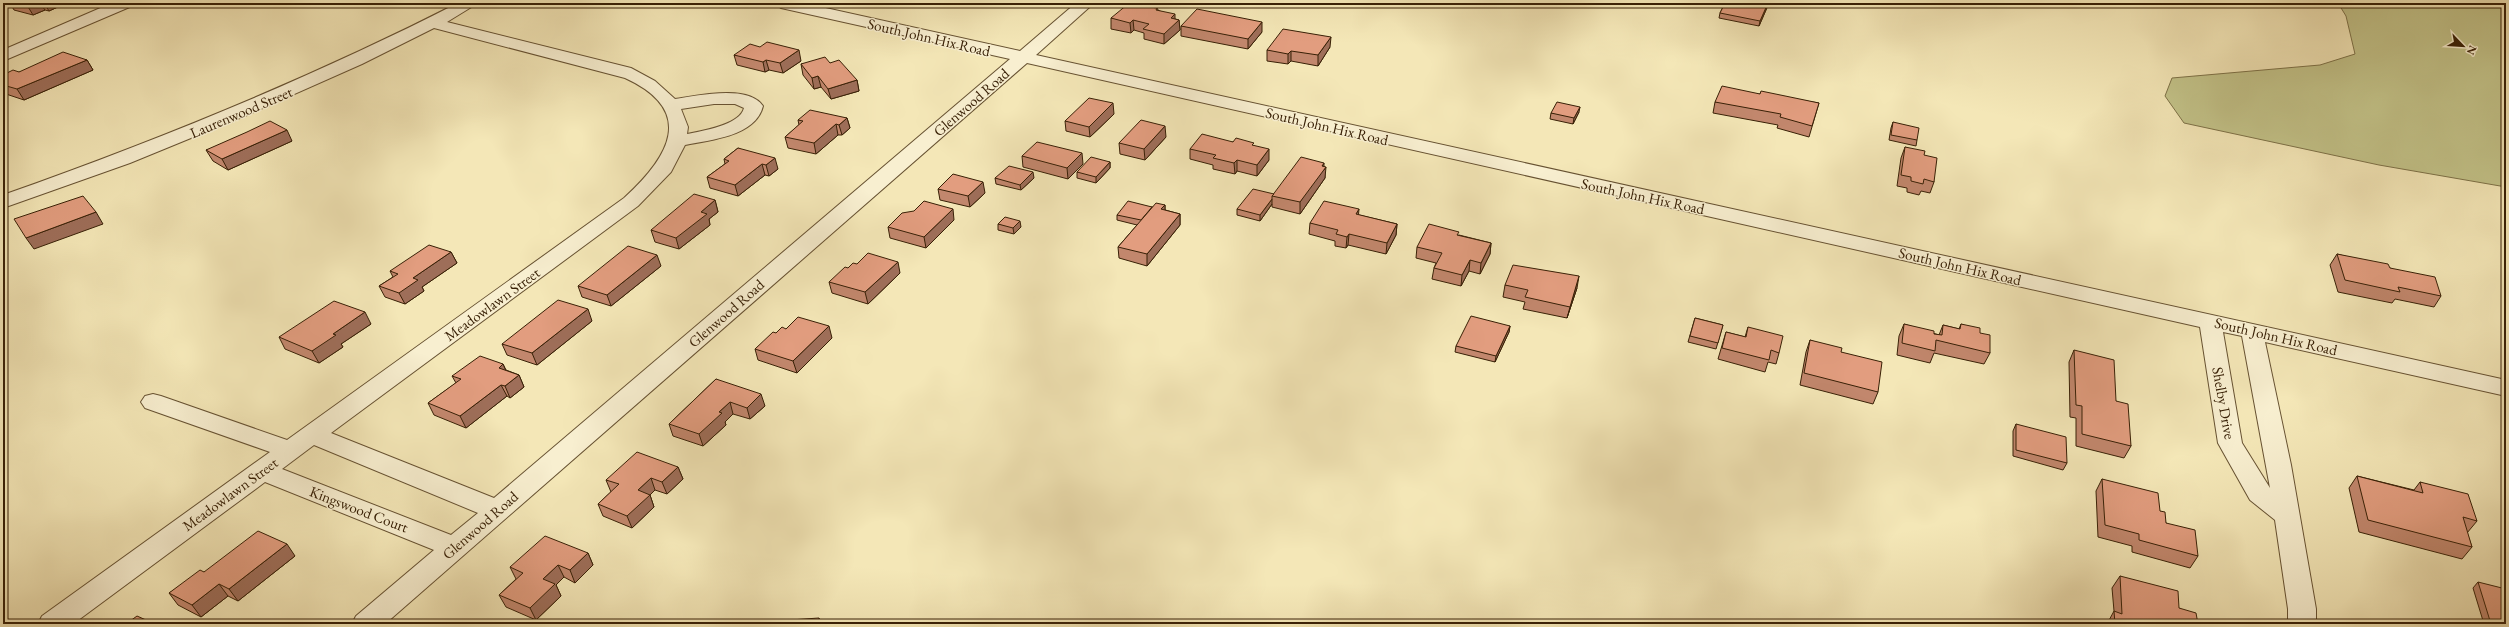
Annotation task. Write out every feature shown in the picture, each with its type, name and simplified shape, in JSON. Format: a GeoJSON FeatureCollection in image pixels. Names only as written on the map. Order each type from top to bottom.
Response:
{"type":"FeatureCollection","features":[{"type":"Feature","properties":{"kind":"street"},"geometry":{"type":"LineString","coordinates":[[3,56],[126,3]]}},
{"type":"Feature","properties":{"kind":"street","name":"Laurenwood Street"},"geometry":{"type":"LineString","coordinates":[[3,202],[92,171],[213,125],[333,72],[433,23],[470,3]]}},
{"type":"Feature","properties":{"kind":"street","name":"South John Hix Road"},"geometry":{"type":"LineString","coordinates":[[780,3],[1021,58],[2506,388]]}},
{"type":"Feature","properties":{"kind":"street","name":"Glenwood Road"},"geometry":{"type":"LineString","coordinates":[[366,624],[1086,3]]}},
{"type":"Feature","properties":{"kind":"street","name":"Meadowlawn Street"},"geometry":{"type":"LineString","coordinates":[[52,624],[631,202],[654,181],[670,160],[678,141],[679,122],[672,105],[660,92],[646,82],[626,73],[433,23]]}},
{"type":"Feature","properties":{"kind":"street"},"geometry":{"type":"LineString","coordinates":[[672,105],[726,98],[747,102],[754,106],[754,112],[750,119],[742,123],[678,141]]}},
{"type":"Feature","properties":{"kind":"street","name":"Shelby Drive"},"geometry":{"type":"LineString","coordinates":[[2210,322],[2230,443],[2259,493],[2285,514]]}},
{"type":"Feature","properties":{"kind":"street"},"geometry":{"type":"LineString","coordinates":[[2252,331],[2279,465],[2285,514],[2302,609],[2302,624]]}},
{"type":"Feature","properties":{"kind":"street"},"geometry":{"type":"LineString","coordinates":[[153,402],[290,450]]}},
{"type":"Feature","properties":{"kind":"street"},"geometry":{"type":"LineString","coordinates":[[312,434],[497,510]]}},
{"type":"Feature","properties":{"kind":"street","name":"Kingswood Court"},"geometry":{"type":"LineString","coordinates":[[262,471],[455,547]]}},
{"type":"Feature","properties":{"kind":"green space"},"geometry":{"type":"Polygon","coordinates":[[[2338,3],[2506,3],[2506,187],[2379,165],[2184,123],[2165,96],[2172,78],[2320,65],[2355,54],[2346,16],[2338,3]]]}},
{"type":"Feature","properties":{"kind":"building"},"geometry":{"type":"Polygon","coordinates":[[[20,3],[32,3],[27,5],[20,3]]]}},
{"type":"Feature","properties":{"kind":"building"},"geometry":{"type":"Polygon","coordinates":[[[1725,3],[1768,3],[1760,21],[1720,13],[1725,3]]]}},
{"type":"Feature","properties":{"kind":"building"},"geometry":{"type":"Polygon","coordinates":[[[1128,4],[1157,8],[1156,10],[1175,14],[1171,18],[1179,20],[1164,34],[1143,29],[1149,24],[1133,20],[1130,23],[1111,18],[1128,4]]]}},
{"type":"Feature","properties":{"kind":"building"},"geometry":{"type":"Polygon","coordinates":[[[1197,9],[1262,22],[1248,39],[1181,26],[1197,9]]]}},
{"type":"Feature","properties":{"kind":"building"},"geometry":{"type":"Polygon","coordinates":[[[1283,29],[1331,37],[1318,55],[1291,51],[1288,54],[1267,50],[1283,29]]]}},
{"type":"Feature","properties":{"kind":"building"},"geometry":{"type":"Polygon","coordinates":[[[767,42],[799,50],[780,63],[766,60],[763,62],[734,55],[750,44],[760,47],[767,42]]]}},
{"type":"Feature","properties":{"kind":"building"},"geometry":{"type":"Polygon","coordinates":[[[63,52],[87,60],[17,89],[3,85],[3,75],[13,70],[19,72],[63,52]]]}},
{"type":"Feature","properties":{"kind":"building"},"geometry":{"type":"Polygon","coordinates":[[[825,57],[830,63],[839,60],[857,80],[828,89],[818,76],[812,78],[801,64],[825,57]]]}},
{"type":"Feature","properties":{"kind":"building"},"geometry":{"type":"Polygon","coordinates":[[[1722,86],[1760,94],[1761,91],[1819,103],[1812,126],[1780,117],[1781,114],[1715,102],[1722,86]]]}},
{"type":"Feature","properties":{"kind":"building"},"geometry":{"type":"Polygon","coordinates":[[[1089,98],[1113,103],[1089,127],[1065,121],[1089,98]]]}},
{"type":"Feature","properties":{"kind":"building"},"geometry":{"type":"Polygon","coordinates":[[[1557,102],[1580,107],[1574,118],[1551,113],[1557,102]]]}},
{"type":"Feature","properties":{"kind":"building"},"geometry":{"type":"Polygon","coordinates":[[[810,110],[847,118],[839,125],[836,124],[814,143],[785,137],[803,121],[798,120],[810,110]]]}},
{"type":"Feature","properties":{"kind":"building"},"geometry":{"type":"Polygon","coordinates":[[[1141,120],[1165,126],[1144,149],[1119,143],[1141,120]]]}},
{"type":"Feature","properties":{"kind":"building"},"geometry":{"type":"Polygon","coordinates":[[[270,121],[287,130],[222,159],[206,150],[247,132],[270,121]]]}},
{"type":"Feature","properties":{"kind":"building"},"geometry":{"type":"Polygon","coordinates":[[[1893,122],[1919,128],[1917,140],[1891,135],[1893,122]]]}},
{"type":"Feature","properties":{"kind":"building"},"geometry":{"type":"Polygon","coordinates":[[[1202,134],[1233,142],[1236,138],[1254,143],[1252,145],[1269,149],[1257,165],[1237,160],[1234,163],[1213,158],[1216,155],[1190,149],[1202,134]]]}},
{"type":"Feature","properties":{"kind":"building"},"geometry":{"type":"Polygon","coordinates":[[[1037,142],[1082,153],[1067,168],[1022,156],[1037,142]]]}},
{"type":"Feature","properties":{"kind":"building"},"geometry":{"type":"Polygon","coordinates":[[[1905,147],[1925,151],[1924,155],[1937,158],[1934,182],[1924,179],[1923,184],[1911,181],[1911,177],[1901,175],[1905,147]]]}},
{"type":"Feature","properties":{"kind":"building"},"geometry":{"type":"Polygon","coordinates":[[[738,148],[775,158],[766,165],[762,164],[735,185],[707,177],[729,161],[724,159],[738,148]]]}},
{"type":"Feature","properties":{"kind":"building"},"geometry":{"type":"Polygon","coordinates":[[[1091,157],[1110,162],[1096,177],[1077,172],[1091,157]]]}},
{"type":"Feature","properties":{"kind":"building"},"geometry":{"type":"Polygon","coordinates":[[[1301,157],[1324,163],[1322,166],[1326,167],[1300,202],[1272,196],[1301,157]]]}},
{"type":"Feature","properties":{"kind":"building"},"geometry":{"type":"Polygon","coordinates":[[[1009,166],[1033,172],[1020,185],[995,178],[1009,166]]]}},
{"type":"Feature","properties":{"kind":"building"},"geometry":{"type":"Polygon","coordinates":[[[953,174],[983,182],[968,196],[938,189],[953,174]]]}},
{"type":"Feature","properties":{"kind":"building"},"geometry":{"type":"Polygon","coordinates":[[[1253,189],[1274,194],[1260,215],[1237,209],[1253,189]]]}},
{"type":"Feature","properties":{"kind":"building"},"geometry":{"type":"Polygon","coordinates":[[[694,194],[715,200],[701,212],[707,214],[676,238],[651,230],[694,194]]]}},
{"type":"Feature","properties":{"kind":"building"},"geometry":{"type":"Polygon","coordinates":[[[83,196],[96,212],[26,238],[14,219],[83,196]]]}},
{"type":"Feature","properties":{"kind":"building"},"geometry":{"type":"Polygon","coordinates":[[[924,201],[953,209],[924,237],[888,227],[902,213],[914,211],[924,201]]]}},
{"type":"Feature","properties":{"kind":"building"},"geometry":{"type":"Polygon","coordinates":[[[1128,201],[1152,207],[1141,220],[1117,215],[1128,201]]]}},
{"type":"Feature","properties":{"kind":"building"},"geometry":{"type":"Polygon","coordinates":[[[1324,201],[1359,209],[1356,214],[1397,224],[1387,243],[1349,234],[1347,237],[1336,234],[1338,230],[1310,223],[1324,201]]]}},
{"type":"Feature","properties":{"kind":"building"},"geometry":{"type":"Polygon","coordinates":[[[1156,203],[1165,205],[1161,209],[1180,214],[1147,254],[1118,247],[1156,203]]]}},
{"type":"Feature","properties":{"kind":"building"},"geometry":{"type":"Polygon","coordinates":[[[1005,217],[1020,221],[1013,228],[998,224],[1005,217]]]}},
{"type":"Feature","properties":{"kind":"building"},"geometry":{"type":"Polygon","coordinates":[[[1429,224],[1459,232],[1457,235],[1491,243],[1481,263],[1470,260],[1462,275],[1434,268],[1442,253],[1417,247],[1429,224]]]}},
{"type":"Feature","properties":{"kind":"building"},"geometry":{"type":"Polygon","coordinates":[[[429,245],[451,252],[413,278],[418,280],[399,293],[379,286],[398,274],[390,271],[429,245]]]}},
{"type":"Feature","properties":{"kind":"building"},"geometry":{"type":"Polygon","coordinates":[[[628,246],[657,255],[607,295],[578,286],[628,246]]]}},
{"type":"Feature","properties":{"kind":"building"},"geometry":{"type":"Polygon","coordinates":[[[868,253],[898,262],[865,292],[829,282],[845,267],[848,268],[853,263],[857,264],[868,253]]]}},
{"type":"Feature","properties":{"kind":"building"},"geometry":{"type":"Polygon","coordinates":[[[2337,254],[2388,264],[2390,268],[2435,277],[2441,296],[2398,287],[2400,292],[2345,280],[2337,254]]]}},
{"type":"Feature","properties":{"kind":"building"},"geometry":{"type":"Polygon","coordinates":[[[1513,265],[1579,276],[1570,307],[1525,297],[1528,290],[1505,285],[1513,265]]]}},
{"type":"Feature","properties":{"kind":"building"},"geometry":{"type":"Polygon","coordinates":[[[558,300],[588,309],[532,353],[502,344],[558,300]]]}},
{"type":"Feature","properties":{"kind":"building"},"geometry":{"type":"Polygon","coordinates":[[[334,301],[365,312],[333,334],[336,335],[312,351],[279,337],[334,301]]]}},
{"type":"Feature","properties":{"kind":"building"},"geometry":{"type":"Polygon","coordinates":[[[1471,316],[1510,326],[1496,356],[1456,346],[1471,316]]]}},
{"type":"Feature","properties":{"kind":"building"},"geometry":{"type":"Polygon","coordinates":[[[798,317],[829,326],[793,361],[755,349],[773,332],[776,333],[782,327],[786,329],[798,317]]]}},
{"type":"Feature","properties":{"kind":"building"},"geometry":{"type":"Polygon","coordinates":[[[1695,318],[1723,325],[1718,343],[1690,336],[1695,318]]]}},
{"type":"Feature","properties":{"kind":"building"},"geometry":{"type":"Polygon","coordinates":[[[1904,324],[1934,331],[1934,334],[1942,335],[1943,325],[1960,329],[1961,324],[1980,328],[1980,333],[1990,335],[1990,353],[1936,340],[1935,351],[1902,343],[1904,324]]]}},
{"type":"Feature","properties":{"kind":"building"},"geometry":{"type":"Polygon","coordinates":[[[1748,327],[1783,336],[1779,353],[1771,350],[1769,360],[1722,348],[1726,332],[1746,337],[1748,327]]]}},
{"type":"Feature","properties":{"kind":"building"},"geometry":{"type":"Polygon","coordinates":[[[1810,340],[1842,348],[1841,352],[1882,362],[1878,392],[1804,373],[1810,340]]]}},
{"type":"Feature","properties":{"kind":"building"},"geometry":{"type":"Polygon","coordinates":[[[2074,350],[2114,360],[2116,401],[2128,404],[2131,446],[2082,434],[2082,406],[2076,405],[2074,350]]]}},
{"type":"Feature","properties":{"kind":"building"},"geometry":{"type":"Polygon","coordinates":[[[480,356],[503,364],[499,368],[519,375],[505,386],[501,385],[460,416],[428,403],[461,379],[452,376],[480,356]]]}},
{"type":"Feature","properties":{"kind":"building"},"geometry":{"type":"Polygon","coordinates":[[[716,379],[761,394],[747,408],[730,402],[719,412],[722,413],[699,434],[669,424],[716,379]]]}},
{"type":"Feature","properties":{"kind":"building"},"geometry":{"type":"Polygon","coordinates":[[[2016,424],[2066,437],[2067,463],[2016,450],[2016,424]]]}},
{"type":"Feature","properties":{"kind":"building"},"geometry":{"type":"Polygon","coordinates":[[[637,452],[678,467],[662,482],[651,478],[638,490],[650,495],[627,516],[598,504],[619,484],[606,480],[637,452]]]}},
{"type":"Feature","properties":{"kind":"building"},"geometry":{"type":"Polygon","coordinates":[[[2357,476],[2423,493],[2420,482],[2468,494],[2477,521],[2463,517],[2472,547],[2368,520],[2357,476]]]}},
{"type":"Feature","properties":{"kind":"building"},"geometry":{"type":"Polygon","coordinates":[[[2102,479],[2158,493],[2160,511],[2165,512],[2166,523],[2195,530],[2198,556],[2139,540],[2139,534],[2105,525],[2102,479]]]}},
{"type":"Feature","properties":{"kind":"building"},"geometry":{"type":"Polygon","coordinates":[[[258,531],[287,544],[229,589],[219,584],[192,605],[169,593],[200,570],[204,572],[258,531]]]}},
{"type":"Feature","properties":{"kind":"building"},"geometry":{"type":"Polygon","coordinates":[[[545,536],[588,553],[570,570],[558,565],[543,579],[555,584],[530,608],[499,595],[523,573],[510,567],[545,536]]]}},
{"type":"Feature","properties":{"kind":"building"},"geometry":{"type":"Polygon","coordinates":[[[2120,576],[2178,591],[2179,608],[2196,613],[2198,624],[2115,624],[2114,611],[2122,614],[2120,576]]]}},
{"type":"Feature","properties":{"kind":"building"},"geometry":{"type":"Polygon","coordinates":[[[2478,582],[2506,589],[2506,624],[2491,624],[2478,582]]]}},
{"type":"Feature","properties":{"kind":"building"},"geometry":{"type":"Polygon","coordinates":[[[137,616],[155,624],[126,624],[137,616]]]}},
{"type":"Feature","properties":{"kind":"building"},"geometry":{"type":"Polygon","coordinates":[[[819,618],[818,624],[789,624],[790,620],[819,618]]]}}]}
